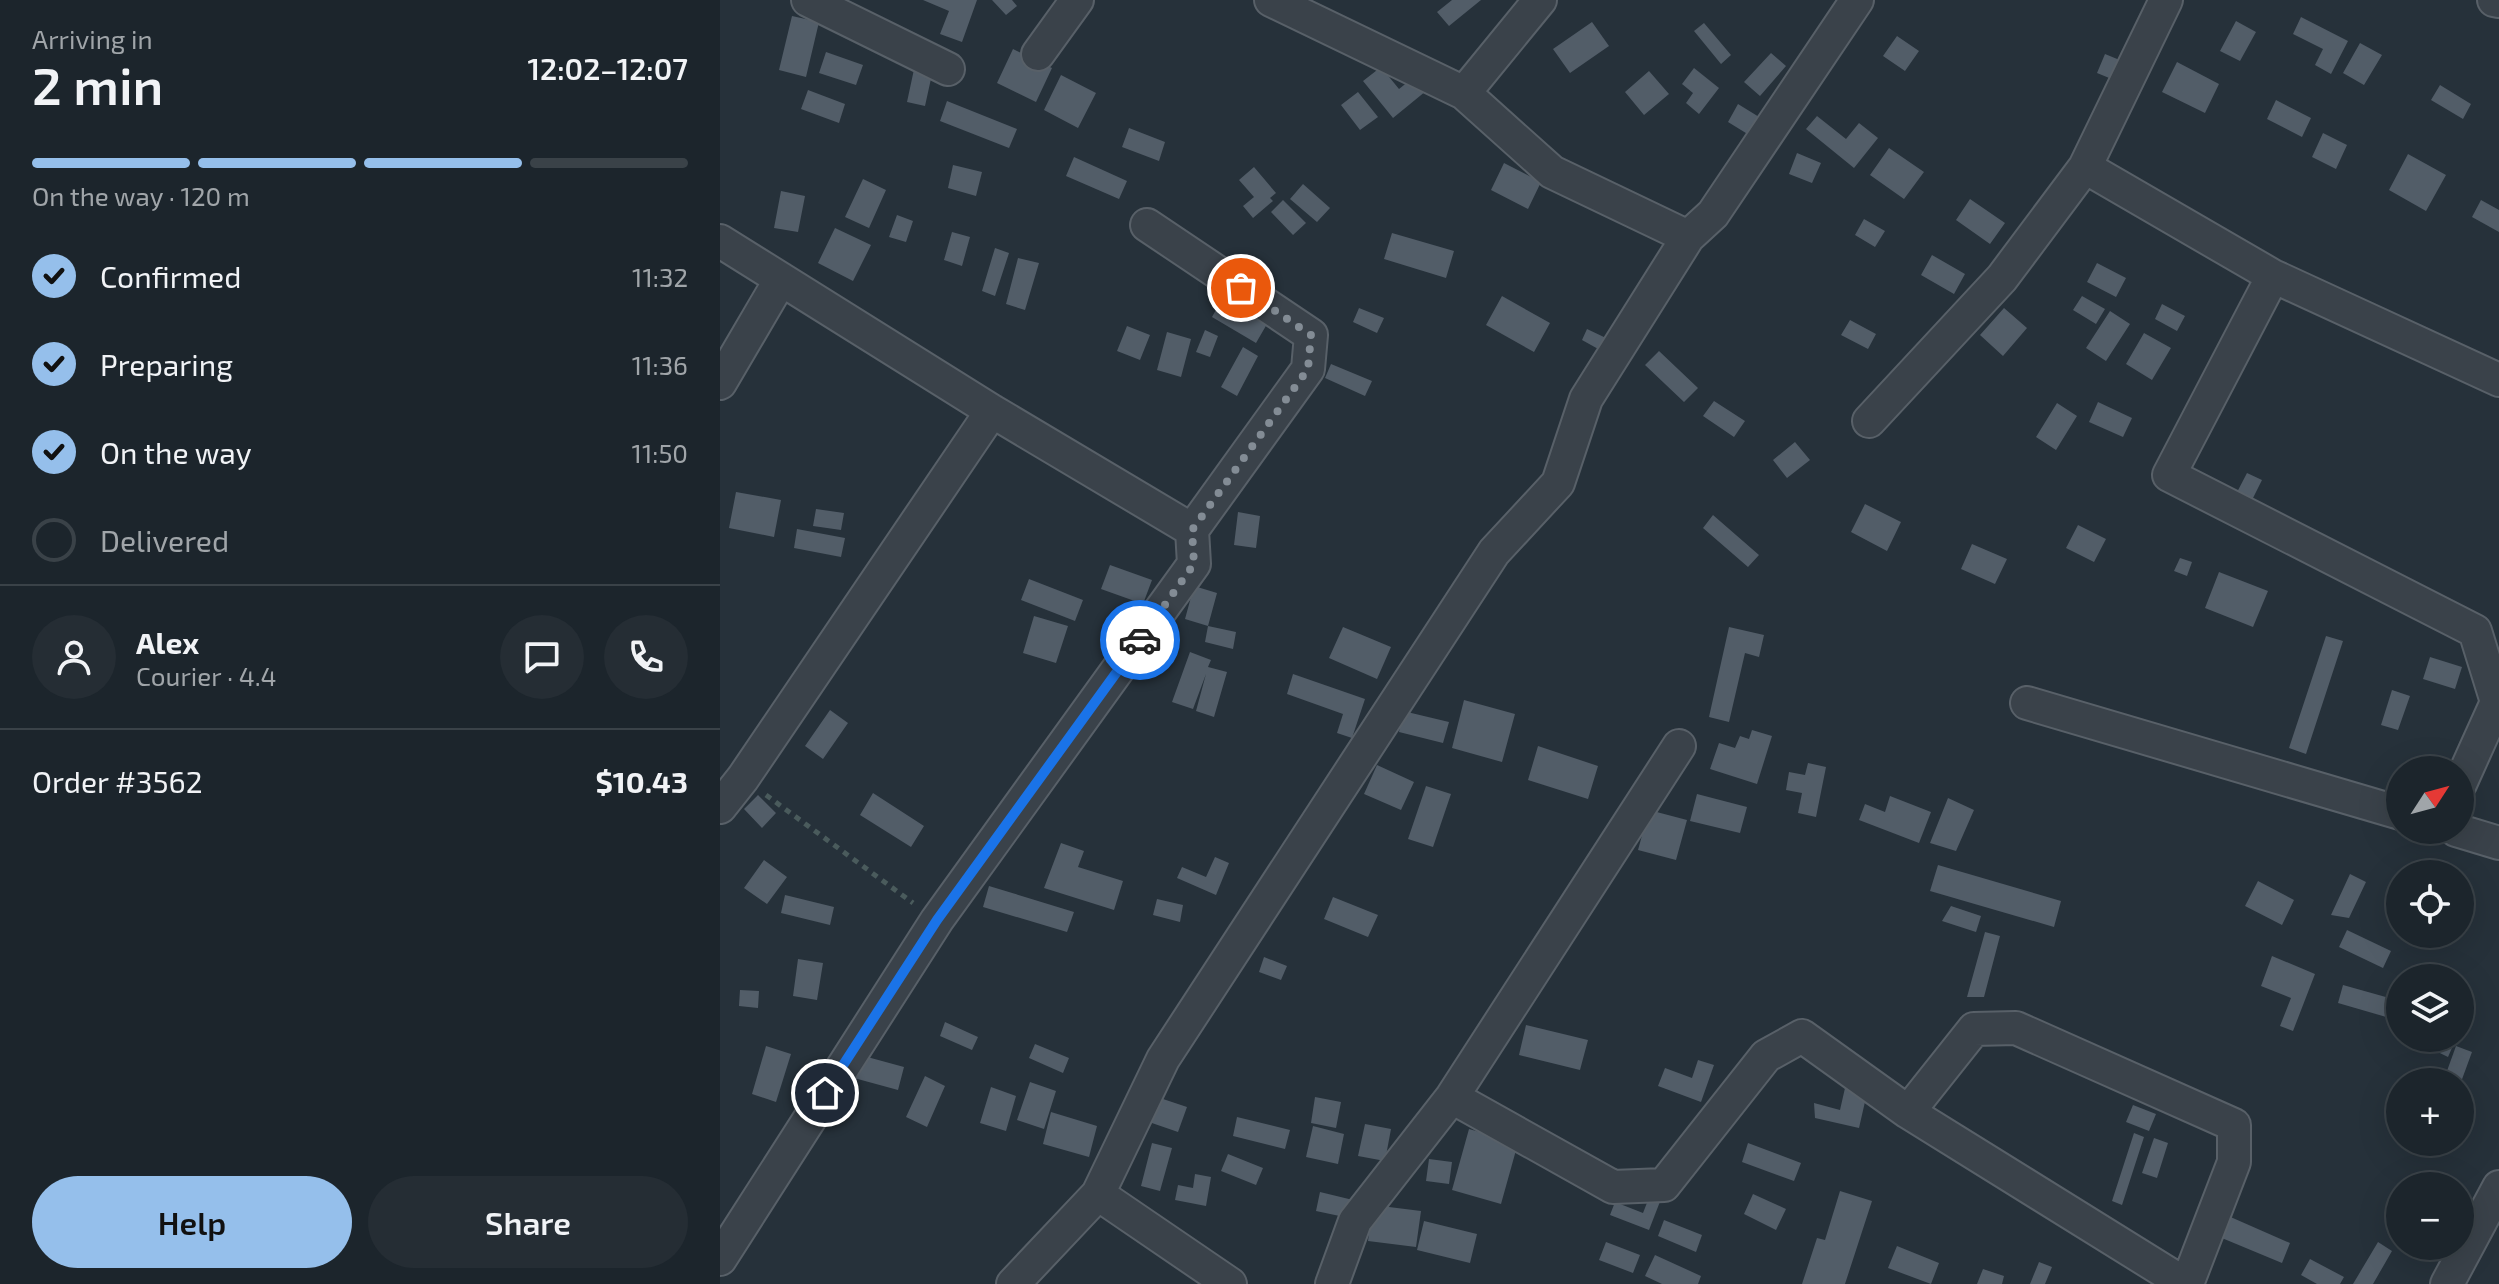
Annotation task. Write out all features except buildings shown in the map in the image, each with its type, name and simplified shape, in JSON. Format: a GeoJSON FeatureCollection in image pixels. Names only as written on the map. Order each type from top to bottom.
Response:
{"type":"FeatureCollection","features":[{"type":"Feature","properties":{"kind":"street"},"geometry":{"type":"LineString","coordinates":[[808,0],[948,69]]}},
{"type":"Feature","properties":{"kind":"street"},"geometry":{"type":"LineString","coordinates":[[1038,54],[1077,0]]}},
{"type":"Feature","properties":{"kind":"street"},"geometry":{"type":"LineString","coordinates":[[1271,0],[1464,93],[1552,172],[1688,237]]}},
{"type":"Feature","properties":{"kind":"street"},"geometry":{"type":"LineString","coordinates":[[1464,93],[1540,0]]}},
{"type":"Feature","properties":{"kind":"street"},"geometry":{"type":"LineString","coordinates":[[1013,1284],[1098,1194],[1163,1059],[1494,552],[1558,483],[1586,399],[1688,237],[1713,214],[1857,0]]}},
{"type":"Feature","properties":{"kind":"street"},"geometry":{"type":"LineString","coordinates":[[1869,421],[2002,278],[2085,167],[2166,0]]}},
{"type":"Feature","properties":{"kind":"street"},"geometry":{"type":"LineString","coordinates":[[2085,167],[2273,276],[2499,380]]}},
{"type":"Feature","properties":{"kind":"street"},"geometry":{"type":"LineString","coordinates":[[720,1259],[937,920],[1194,564],[1192,530],[1308,369],[1311,335],[1147,225]]}},
{"type":"Feature","properties":{"kind":"street"},"geometry":{"type":"LineString","coordinates":[[720,241],[992,411],[1192,530]]}},
{"type":"Feature","properties":{"kind":"street"},"geometry":{"type":"LineString","coordinates":[[2273,276],[2169,475],[2475,631],[2497,702],[2473,756]]}},
{"type":"Feature","properties":{"kind":"street"},"geometry":{"type":"LineString","coordinates":[[720,383],[781,279]]}},
{"type":"Feature","properties":{"kind":"street"},"geometry":{"type":"LineString","coordinates":[[720,807],[743,778],[992,411]]}},
{"type":"Feature","properties":{"kind":"street"},"geometry":{"type":"LineString","coordinates":[[2027,703],[2386,809]]}},
{"type":"Feature","properties":{"kind":"street"},"geometry":{"type":"LineString","coordinates":[[1332,1284],[1355,1221],[1452,1097],[1679,746]]}},
{"type":"Feature","properties":{"kind":"street"},"geometry":{"type":"LineString","coordinates":[[2474,835],[2499,843]]}},
{"type":"Feature","properties":{"kind":"street"},"geometry":{"type":"LineString","coordinates":[[1452,1097],[1613,1187],[1664,1185],[1766,1056],[1802,1036],[1908,1112],[2186,1284],[2234,1162],[2234,1125],[2016,1028],[1974,1029],[1908,1112]]}},
{"type":"Feature","properties":{"kind":"street"},"geometry":{"type":"LineString","coordinates":[[2447,1284],[2499,1187]]}},
{"type":"Feature","properties":{"kind":"street"},"geometry":{"type":"LineString","coordinates":[[1098,1194],[1230,1284]]}},
{"type":"Feature","properties":{"kind":"path"},"geometry":{"type":"LineString","coordinates":[[743,778],[937,920]]}},
{"type":"Feature","properties":{"kind":"way so far"},"geometry":{"type":"LineString","coordinates":[[1140,640],[1194,564],[1192,530],[1308,369],[1311,335],[1241,288]]}},
{"type":"Feature","properties":{"kind":"route"},"geometry":{"type":"LineString","coordinates":[[825,1093],[937,920],[1140,640]]}}]}
